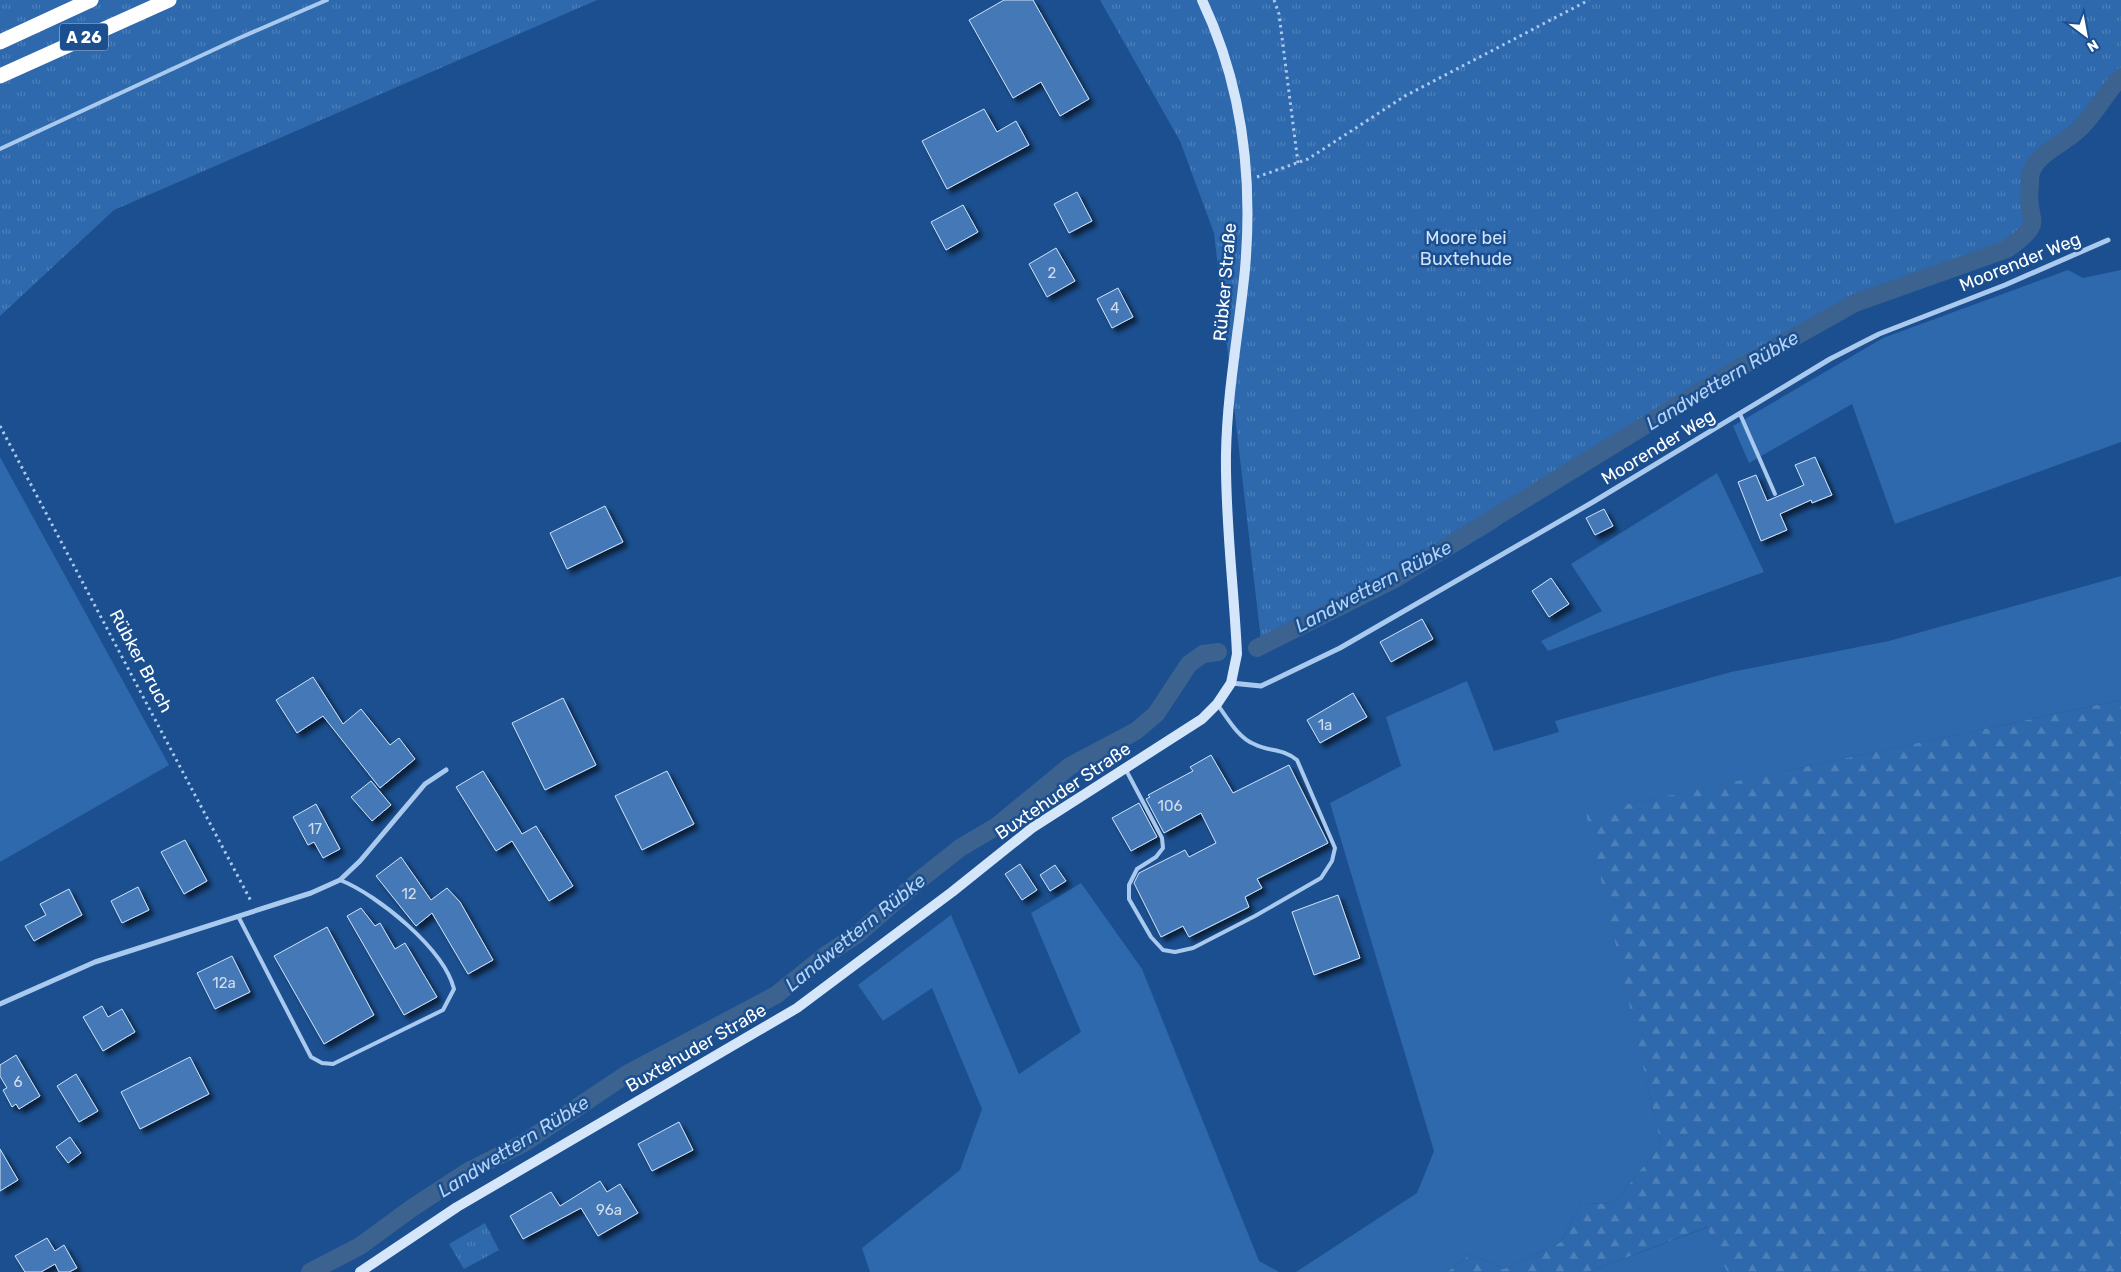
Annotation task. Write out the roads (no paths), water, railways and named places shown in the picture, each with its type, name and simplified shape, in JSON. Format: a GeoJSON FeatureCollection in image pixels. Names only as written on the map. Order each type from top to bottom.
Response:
{"type":"FeatureCollection","features":[{"type":"Feature","properties":{"kind":"highway","name":"A 26"},"geometry":{"type":"LineString","coordinates":[[0,42],[91,0]]}},
{"type":"Feature","properties":{"kind":"highway","name":"A 26"},"geometry":{"type":"LineString","coordinates":[[0,76],[169,0]]}},
{"type":"Feature","properties":{"kind":"street","name":"Rübker Straße"},"geometry":{"type":"LineString","coordinates":[[1202,0],[1216,30],[1228,67],[1241,126],[1247,178],[1245,268],[1226,453],[1227,517],[1231,572]]}},
{"type":"Feature","properties":{"kind":"street","name":"Moorender Weg"},"geometry":{"type":"LineString","coordinates":[[1231,683],[1246,686],[1267,684],[1340,648],[1593,502],[1830,359],[1879,334],[2005,285],[2108,240]]}},
{"type":"Feature","properties":{"kind":"street","name":"Buxtehuder Straße"},"geometry":{"type":"LineString","coordinates":[[360,1272],[381,1260],[457,1207],[797,1008],[952,892],[1032,828],[1202,719],[1217,704],[1231,683],[1237,654],[1231,572]]}},
{"type":"Feature","properties":{"kind":"street"},"geometry":{"type":"LineString","coordinates":[[0,1004],[95,962],[311,893],[340,880],[360,861],[425,784],[446,770]]}},
{"type":"Feature","properties":{"kind":"lane"},"geometry":{"type":"LineString","coordinates":[[0,150],[237,39],[327,0]]}},
{"type":"Feature","properties":{"kind":"lane"},"geometry":{"type":"LineString","coordinates":[[1740,414],[1775,494]]}},
{"type":"Feature","properties":{"kind":"lane"},"geometry":{"type":"LineString","coordinates":[[1125,767],[1162,838],[1162,848],[1156,857],[1137,869],[1129,885],[1129,900],[1151,938],[1163,950],[1175,952],[1193,948],[1255,916],[1321,878],[1332,861],[1335,848],[1297,760],[1286,751],[1253,744],[1241,734],[1217,704]]}},
{"type":"Feature","properties":{"kind":"lane"},"geometry":{"type":"LineString","coordinates":[[238,916],[311,1057],[322,1063],[333,1064],[443,1010],[454,989],[452,977],[430,949],[396,915],[359,887],[340,880]]}},
{"type":"Feature","properties":{"kind":"waterway","name":"Landwettern Rübke"},"geometry":{"type":"LineString","coordinates":[[1257,648],[1393,580],[1737,369],[1855,303],[2007,249],[2028,232],[2032,226],[2029,197],[2030,178],[2036,163],[2084,124],[2121,77]]}},
{"type":"Feature","properties":{"kind":"waterway","name":"Landwettern Rübke"},"geometry":{"type":"LineString","coordinates":[[310,1272],[360,1246],[412,1208],[467,1172],[524,1143],[627,1074],[776,995],[826,955],[859,933],[922,878],[960,848],[997,826],[1070,766],[1136,731],[1156,714],[1189,664],[1203,654],[1218,652]]}},
{"type":"Feature","properties":{"kind":"park label","name":"Moore bei Buxtehude"},"geometry":{"type":"Point","coordinates":[1466,248]}}]}
